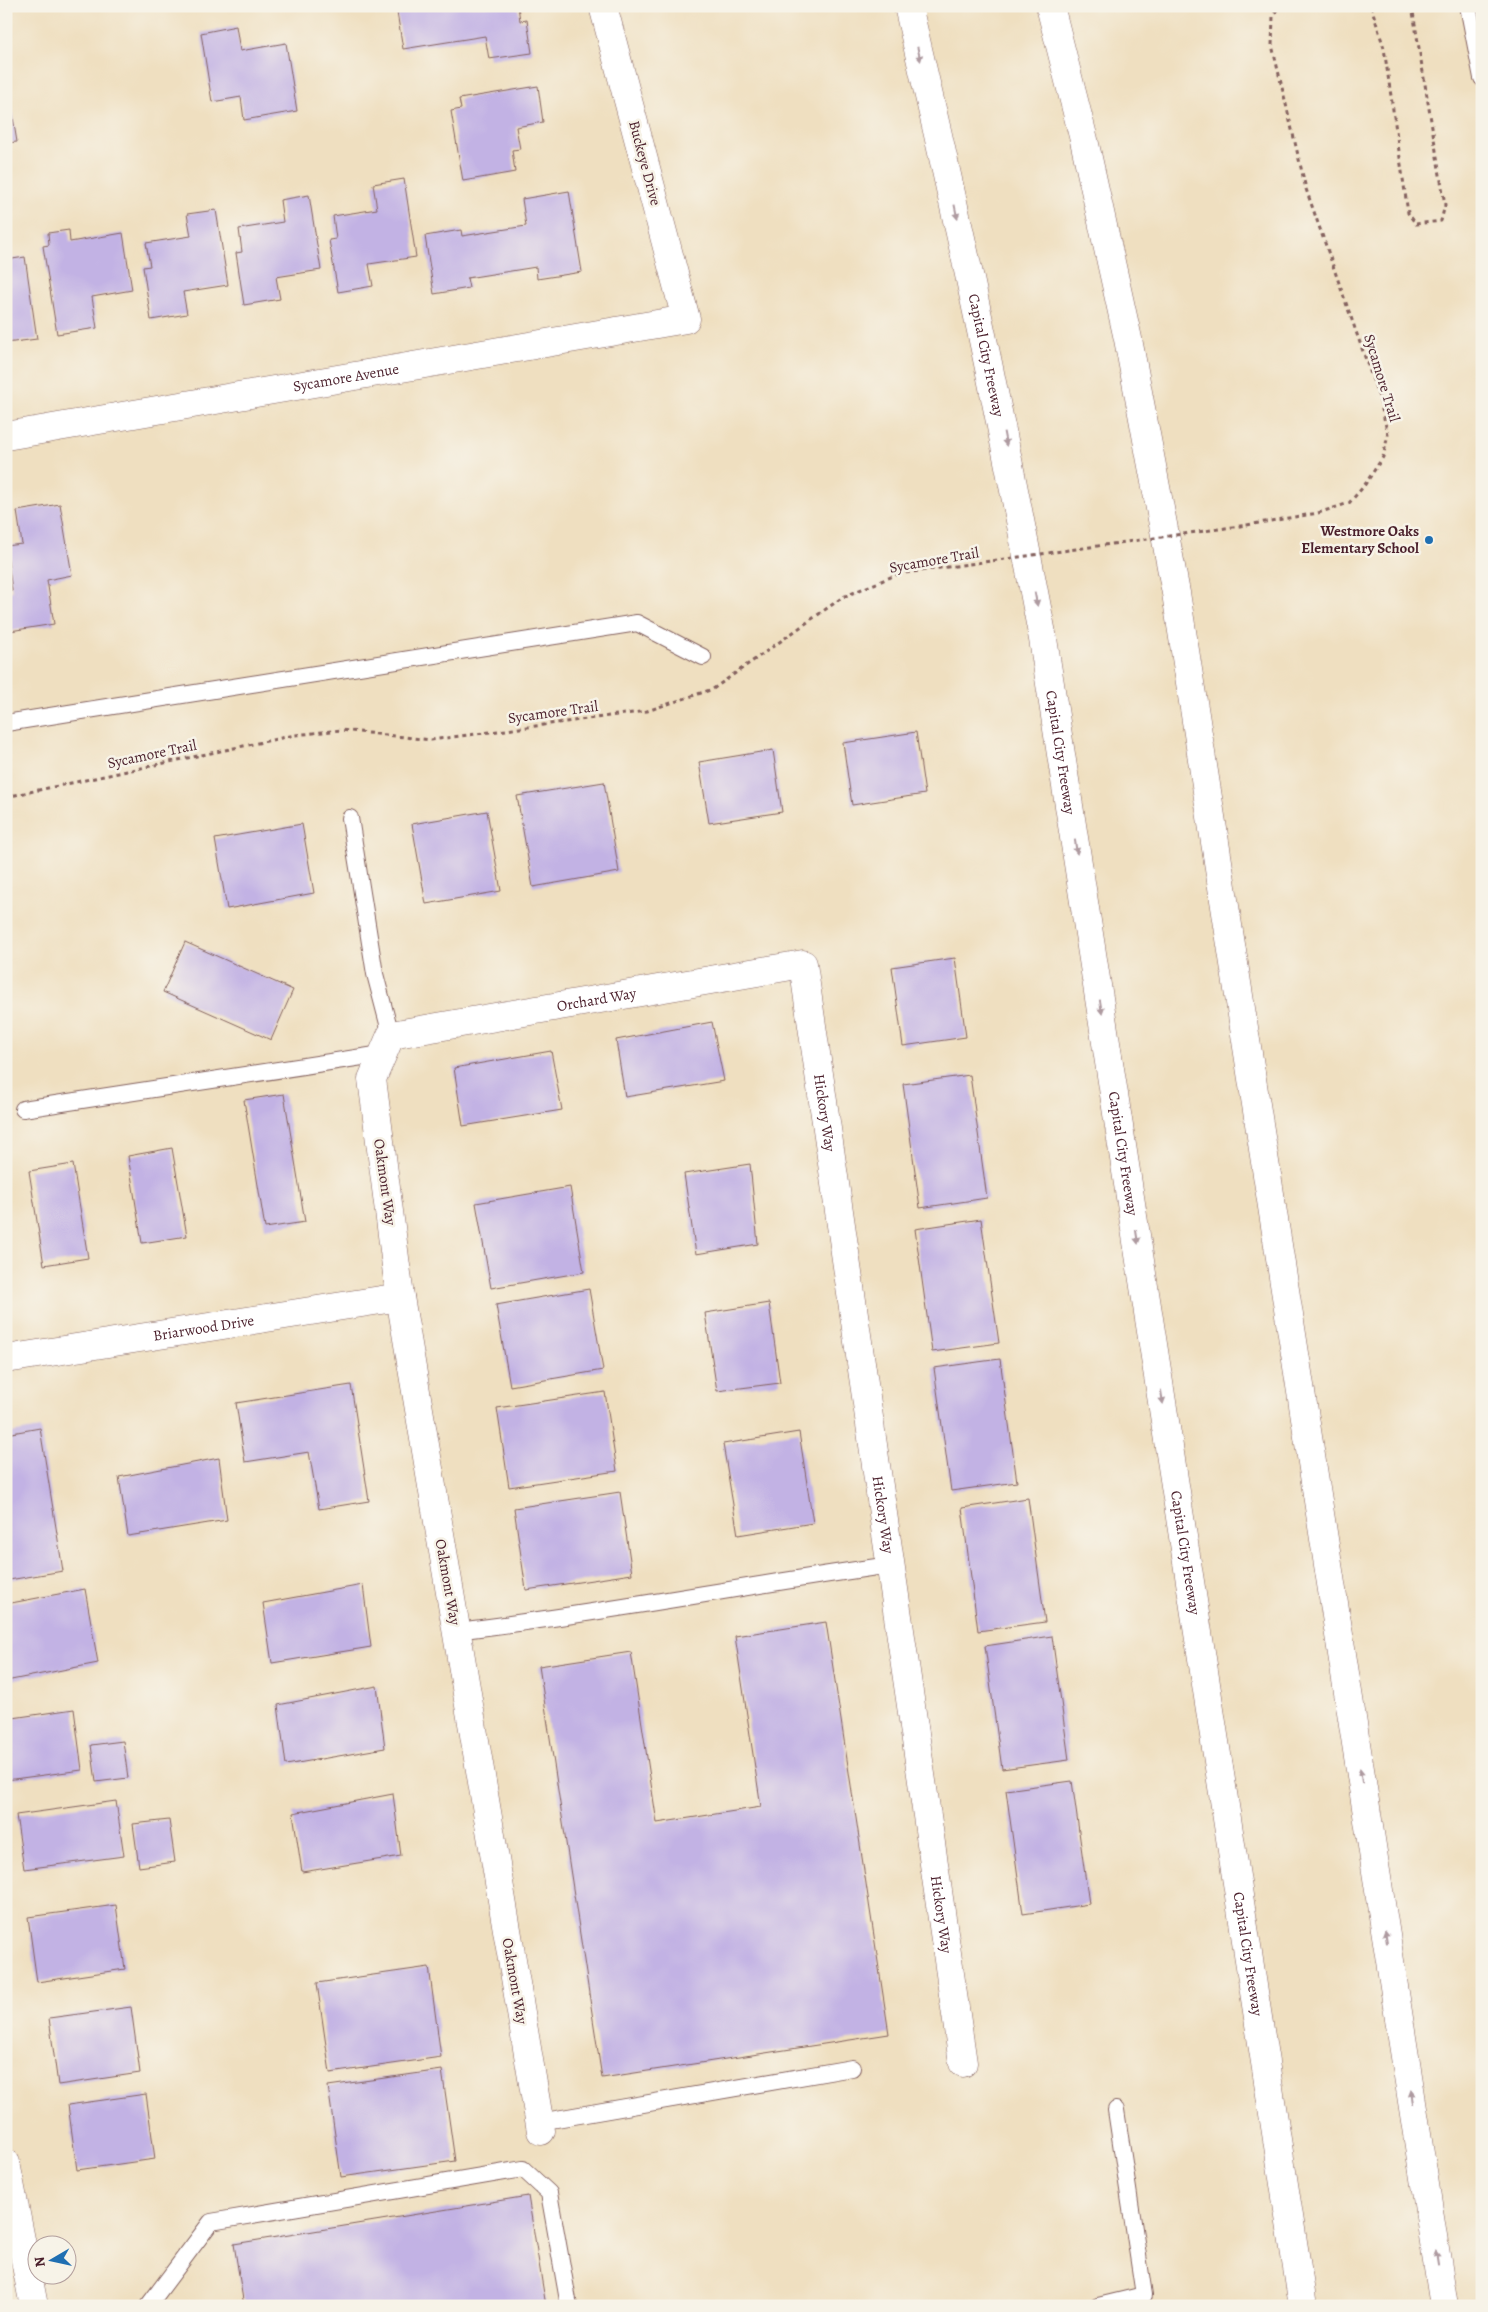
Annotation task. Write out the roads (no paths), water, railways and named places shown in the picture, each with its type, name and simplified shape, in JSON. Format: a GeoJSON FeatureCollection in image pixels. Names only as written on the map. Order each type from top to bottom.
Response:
{"type":"FeatureCollection","features":[{"type":"Feature","properties":{"kind":"main road","name":"Buckeye Drive"},"geometry":{"type":"LineString","coordinates":[[604,6],[686,319]]}},
{"type":"Feature","properties":{"kind":"main road","name":"Capital City Freeway"},"geometry":{"type":"LineString","coordinates":[[908,6],[999,410],[1044,639],[1303,2306]]}},
{"type":"Feature","properties":{"kind":"main road"},"geometry":{"type":"LineString","coordinates":[[1050,6],[1084,140],[1128,339],[1176,594],[1444,2306]]}},
{"type":"Feature","properties":{"kind":"main road","name":"Sycamore Avenue"},"geometry":{"type":"LineString","coordinates":[[6,436],[686,319]]}},
{"type":"Feature","properties":{"kind":"main road","name":"Orchard Way"},"geometry":{"type":"LineString","coordinates":[[387,1045],[803,964]]}},
{"type":"Feature","properties":{"kind":"main road","name":"Hickory Way"},"geometry":{"type":"LineString","coordinates":[[803,964],[963,2063]]}},
{"type":"Feature","properties":{"kind":"main road","name":"Oakmont Way"},"geometry":{"type":"LineString","coordinates":[[387,1045],[372,1079],[400,1297],[540,2126]]}},
{"type":"Feature","properties":{"kind":"main road","name":"Briarwood Drive"},"geometry":{"type":"LineString","coordinates":[[6,1359],[400,1297]]}},
{"type":"Feature","properties":{"kind":"main road"},"geometry":{"type":"LineString","coordinates":[[6,2163],[34,2306]]}},
{"type":"Feature","properties":{"kind":"lane"},"geometry":{"type":"LineString","coordinates":[[1468,6],[1482,78]]}},
{"type":"Feature","properties":{"kind":"lane"},"geometry":{"type":"LineString","coordinates":[[6,723],[637,623],[703,657]]}},
{"type":"Feature","properties":{"kind":"lane"},"geometry":{"type":"LineString","coordinates":[[23,1109],[387,1045],[350,818]]}},
{"type":"Feature","properties":{"kind":"lane"},"geometry":{"type":"LineString","coordinates":[[456,1631],[535,1622],[798,1578],[891,1565]]}},
{"type":"Feature","properties":{"kind":"lane"},"geometry":{"type":"LineString","coordinates":[[540,2126],[852,2068]]}},
{"type":"Feature","properties":{"kind":"lane"},"geometry":{"type":"LineString","coordinates":[[1098,2306],[1144,2295],[1116,2110]]}},
{"type":"Feature","properties":{"kind":"lane"},"geometry":{"type":"LineString","coordinates":[[148,2306],[211,2222],[523,2169],[549,2193],[570,2306]]}},
{"type":"Feature","properties":{"kind":"place","name":"Westmore Oaks Elementary School"},"geometry":{"type":"Point","coordinates":[1429,540]}}]}
